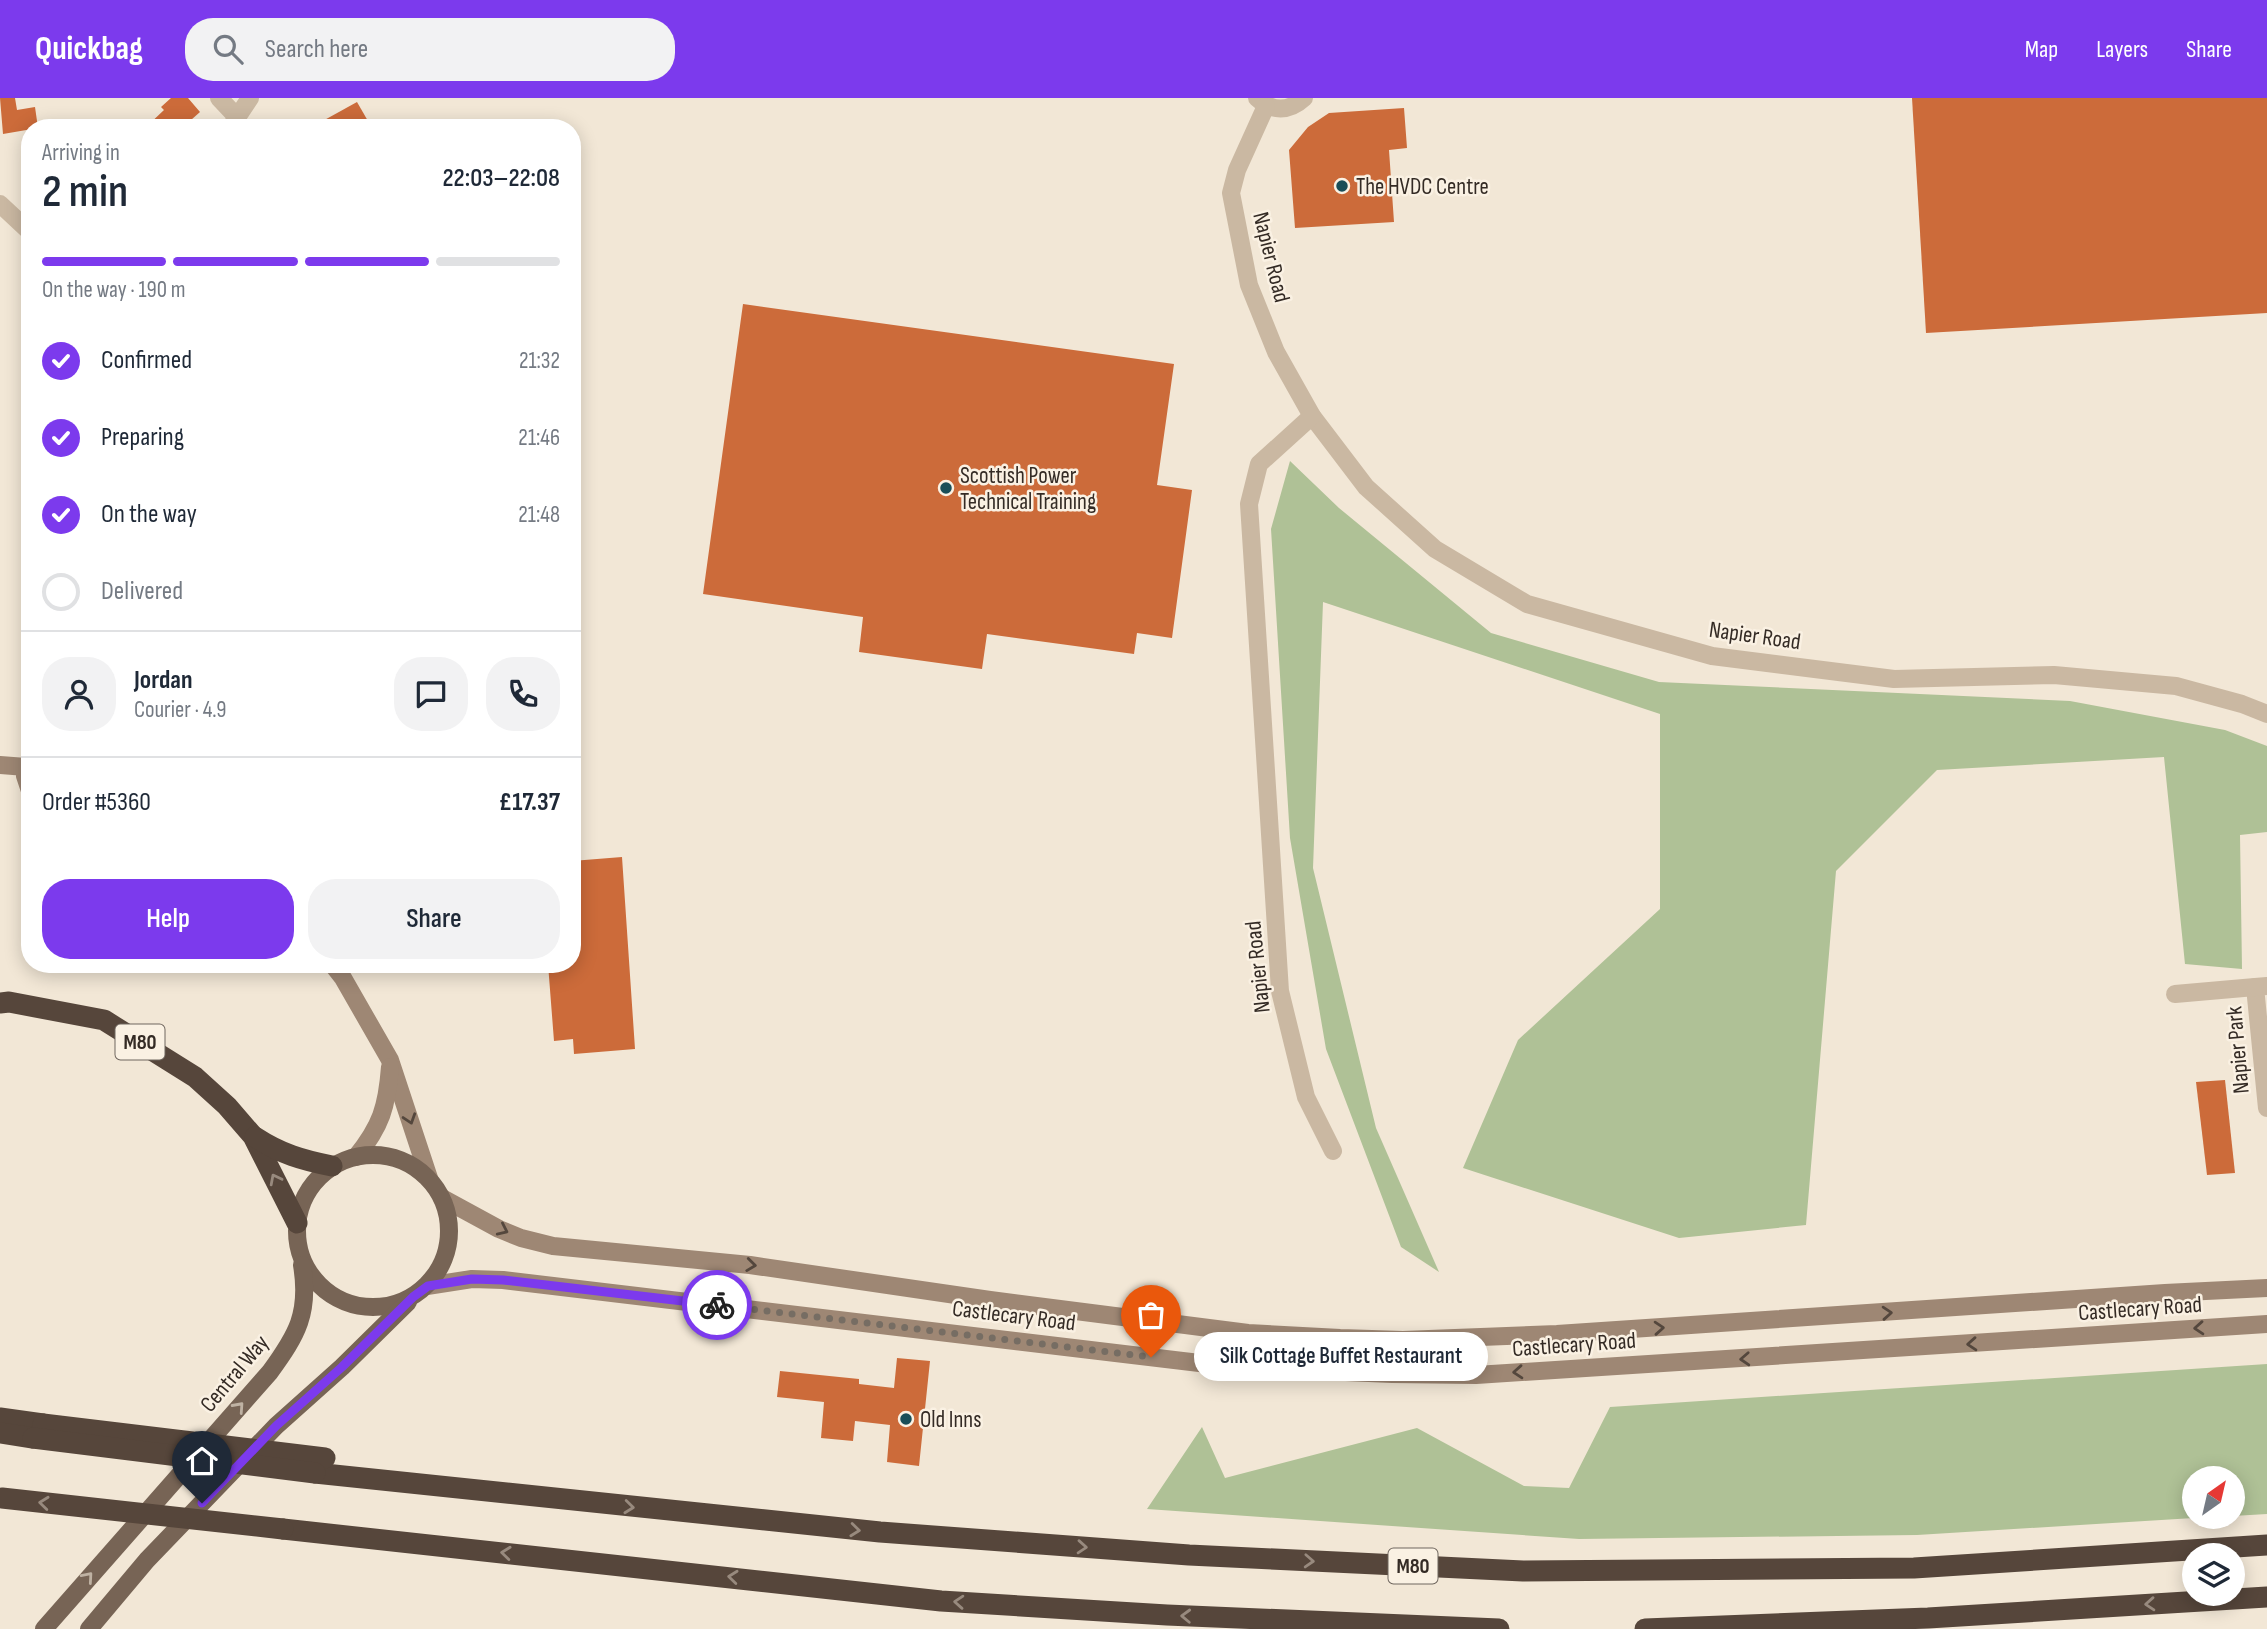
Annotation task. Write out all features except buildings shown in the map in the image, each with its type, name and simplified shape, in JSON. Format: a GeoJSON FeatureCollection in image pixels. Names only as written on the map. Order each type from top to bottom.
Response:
{"type":"FeatureCollection","features":[{"type":"Feature","properties":{"kind":"highway","name":"M80"},"geometry":{"type":"LineString","coordinates":[[0,1003],[9,1002],[104,1020],[195,1077],[227,1106],[253,1136],[297,1223]]}},
{"type":"Feature","properties":{"kind":"highway","name":"M80"},"geometry":{"type":"LineString","coordinates":[[253,1136],[276,1151],[332,1166]]}},
{"type":"Feature","properties":{"kind":"highway","name":"M80"},"geometry":{"type":"LineString","coordinates":[[0,1418],[38,1431]]}},
{"type":"Feature","properties":{"kind":"highway","name":"M80"},"geometry":{"type":"LineString","coordinates":[[0,1433],[38,1431],[320,1465],[561,1500],[880,1532],[1189,1555],[1523,1571],[1914,1568],[2267,1545]]}},
{"type":"Feature","properties":{"kind":"highway"},"geometry":{"type":"LineString","coordinates":[[1,1498],[941,1601],[1167,1615],[1499,1629]]}},
{"type":"Feature","properties":{"kind":"highway"},"geometry":{"type":"LineString","coordinates":[[1645,1629],[1928,1618],[2267,1597]]}},
{"type":"Feature","properties":{"kind":"main road"},"geometry":{"type":"LineString","coordinates":[[0,765],[21,764]]}},
{"type":"Feature","properties":{"kind":"main road"},"geometry":{"type":"LineString","coordinates":[[89,1629],[147,1560],[276,1426],[428,1286],[438,1273],[448,1249],[450,1224],[442,1198],[429,1178],[390,1060],[339,973]]}},
{"type":"Feature","properties":{"kind":"main road"},"geometry":{"type":"LineString","coordinates":[[356,1157],[373,1136],[380,1122],[390,1060]]}},
{"type":"Feature","properties":{"kind":"main road"},"geometry":{"type":"LineString","coordinates":[[413,1297],[397,1304],[374,1308],[351,1305],[329,1295],[312,1278],[300,1254],[296,1236],[297,1223],[303,1200],[315,1181],[332,1166],[356,1157],[376,1154],[391,1157],[412,1165],[429,1178]]}},
{"type":"Feature","properties":{"kind":"main road","name":"Castlecary Road"},"geometry":{"type":"LineString","coordinates":[[442,1198],[510,1233],[553,1246],[750,1265],[990,1300],[1248,1333],[1340,1339],[1403,1340],[1557,1334],[2165,1293],[2267,1289]]}},
{"type":"Feature","properties":{"kind":"main road","name":"Central Way"},"geometry":{"type":"LineString","coordinates":[[44,1629],[270,1373],[299,1327],[305,1286],[300,1254]]}},
{"type":"Feature","properties":{"kind":"main road","name":"Castlecary Road"},"geometry":{"type":"LineString","coordinates":[[428,1286],[472,1279],[517,1281],[1233,1367],[1392,1374],[1476,1375],[2267,1324]]}},
{"type":"Feature","properties":{"kind":"street"},"geometry":{"type":"LineString","coordinates":[[219,98],[232,119]]}},
{"type":"Feature","properties":{"kind":"street"},"geometry":{"type":"LineString","coordinates":[[236,119],[250,98]]}},
{"type":"Feature","properties":{"kind":"street","name":"Napier Road"},"geometry":{"type":"LineString","coordinates":[[1304,98],[1295,106],[1285,109],[1261,102],[1237,170],[1231,193],[1249,285],[1276,352],[1312,416],[1366,487],[1435,549],[1527,604],[1712,656],[1894,678],[2054,675],[2176,686],[2242,704],[2267,714]]}},
{"type":"Feature","properties":{"kind":"street"},"geometry":{"type":"LineString","coordinates":[[0,204],[21,224]]}},
{"type":"Feature","properties":{"kind":"street","name":"Napier Road"},"geometry":{"type":"LineString","coordinates":[[1312,416],[1259,464],[1249,504],[1280,990],[1306,1097],[1333,1151]]}},
{"type":"Feature","properties":{"kind":"street","name":"Napier Park"},"geometry":{"type":"LineString","coordinates":[[2175,994],[2261,986],[2267,1108]]}},
{"type":"Feature","properties":{"kind":"green space"},"geometry":{"type":"Polygon","coordinates":[[[1290,461],[1339,508],[1491,633],[1659,682],[2070,701],[2225,730],[2267,746],[2267,832],[2240,835],[2242,969],[2185,964],[2164,757],[1937,770],[1836,871],[1806,1225],[1679,1238],[1463,1168],[1518,1040],[1660,909],[1660,714],[1323,602],[1313,868],[1376,1128],[1439,1272],[1401,1247],[1326,1049],[1290,838],[1271,529],[1290,461]]]}},
{"type":"Feature","properties":{"kind":"green space"},"geometry":{"type":"Polygon","coordinates":[[[2267,1364],[2267,1514],[2245,1515],[2245,1466],[2182,1466],[2182,1519],[1917,1535],[1579,1539],[1147,1509],[1202,1427],[1225,1478],[1417,1428],[1524,1486],[1569,1488],[1610,1407],[2267,1364]]]}},
{"type":"Feature","properties":{"kind":"way so far"},"geometry":{"type":"LineString","coordinates":[[717,1305],[1151,1357]]}},
{"type":"Feature","properties":{"kind":"place","name":"The HVDC Centre"},"geometry":{"type":"Point","coordinates":[1342,186]}},
{"type":"Feature","properties":{"kind":"place","name":"Scottish Power Technical Training"},"geometry":{"type":"Point","coordinates":[946,488]}},
{"type":"Feature","properties":{"kind":"place","name":"Silk Cottage Buffet Restaurant"},"geometry":{"type":"Point","coordinates":[1151,1357]}},
{"type":"Feature","properties":{"kind":"place","name":"Old Inns"},"geometry":{"type":"Point","coordinates":[906,1419]}},
{"type":"Feature","properties":{"kind":"route"},"geometry":{"type":"LineString","coordinates":[[202,1503],[276,1426],[428,1286],[472,1279],[503,1280],[717,1305]]}}]}
